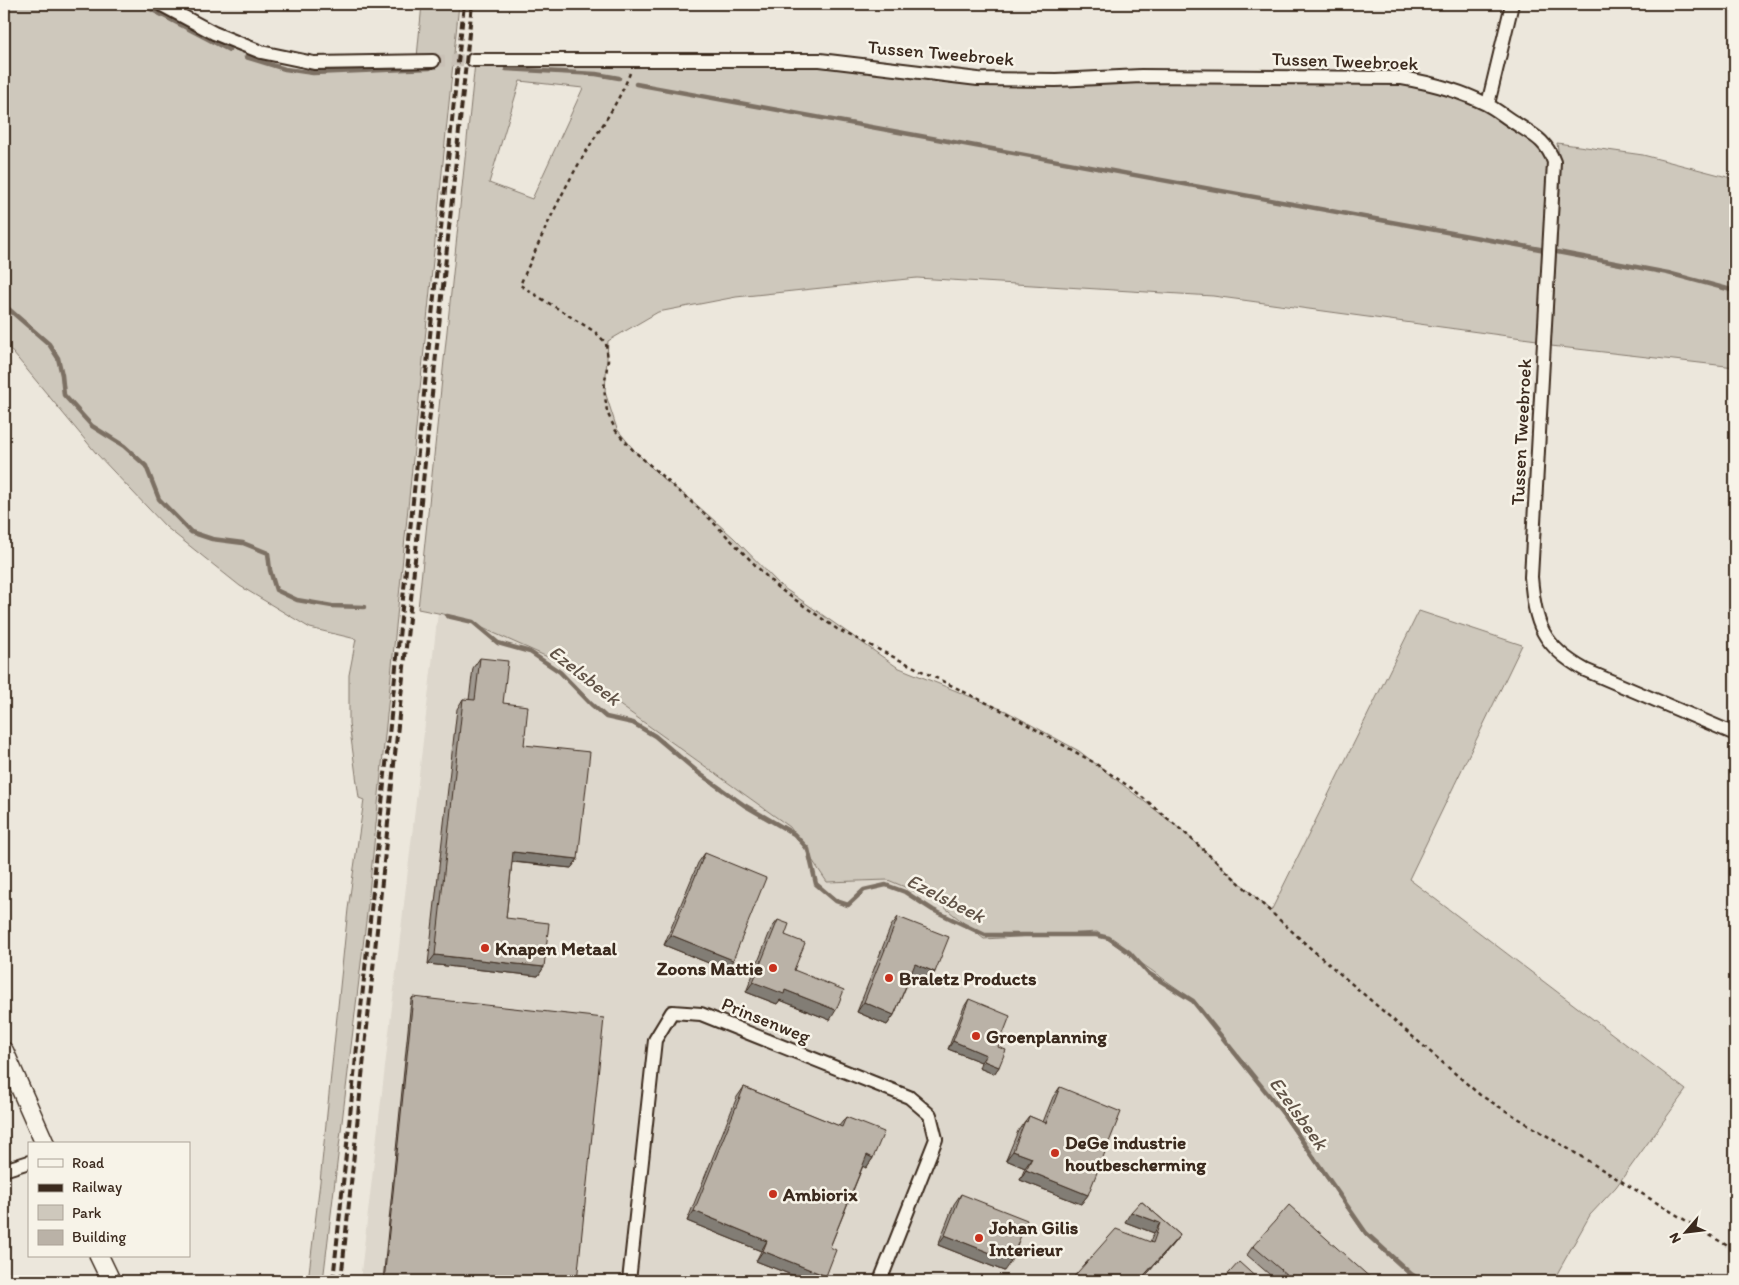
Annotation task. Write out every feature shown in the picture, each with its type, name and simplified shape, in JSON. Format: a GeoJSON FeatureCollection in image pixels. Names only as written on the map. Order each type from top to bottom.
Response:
{"type":"FeatureCollection","features":[{"type":"Feature","properties":{"kind":"street"},"geometry":{"type":"LineString","coordinates":[[160,4],[214,33],[261,52],[314,63],[433,61]]}},
{"type":"Feature","properties":{"kind":"street"},"geometry":{"type":"LineString","coordinates":[[1488,104],[1512,4]]}},
{"type":"Feature","properties":{"kind":"street","name":"Tussen Tweebroek"},"geometry":{"type":"LineString","coordinates":[[473,60],[820,60],[978,79],[1056,80],[1141,76],[1402,78],[1434,84],[1488,104],[1535,135],[1550,149],[1554,162],[1531,577],[1534,607],[1541,629],[1552,645],[1567,660],[1585,670],[1735,734]]}},
{"type":"Feature","properties":{"kind":"street","name":"Prinsenweg"},"geometry":{"type":"LineString","coordinates":[[629,1281],[655,1040],[672,1012],[701,1014],[909,1097],[930,1116],[936,1139],[880,1281]]}},
{"type":"Feature","properties":{"kind":"street"},"geometry":{"type":"LineString","coordinates":[[4,1051],[44,1142]]}},
{"type":"Feature","properties":{"kind":"street"},"geometry":{"type":"LineString","coordinates":[[4,1170],[28,1162]]}},
{"type":"Feature","properties":{"kind":"street"},"geometry":{"type":"LineString","coordinates":[[100,1258],[111,1281]]}},
{"type":"Feature","properties":{"kind":"path"},"geometry":{"type":"LineString","coordinates":[[634,59],[619,99],[577,166],[549,218],[520,285],[595,332],[606,343],[608,360],[604,388],[608,412],[616,431],[633,450],[707,516],[777,588],[837,629],[1005,712],[1093,762],[1134,790],[1192,839],[1308,946],[1480,1095],[1735,1252]]}},
{"type":"Feature","properties":{"kind":"shaded area"},"geometry":{"type":"Polygon","coordinates":[[[438,612],[458,617],[561,663],[790,827],[827,882],[888,880],[934,899],[984,939],[1097,932],[1195,1001],[1280,1112],[1415,1281],[360,1281],[438,612]]]}},
{"type":"Feature","properties":{"kind":"green space"},"geometry":{"type":"Polygon","coordinates":[[[4,4],[144,4],[226,46],[277,67],[315,71],[416,68],[422,4],[459,4],[367,913],[323,1281],[308,1281],[348,909],[364,800],[359,798],[349,723],[349,675],[356,639],[310,628],[240,586],[166,527],[96,453],[4,342],[4,4]]]}},
{"type":"Feature","properties":{"kind":"green space"},"geometry":{"type":"Polygon","coordinates":[[[475,63],[822,65],[984,85],[1029,86],[1101,82],[1271,81],[1399,83],[1433,88],[1480,107],[1535,142],[1543,150],[1548,162],[1548,193],[1537,340],[1213,296],[917,278],[736,297],[658,312],[608,341],[605,392],[617,429],[634,450],[664,480],[689,498],[734,538],[781,586],[897,667],[1006,711],[1079,751],[1184,832],[1271,911],[1419,611],[1522,645],[1409,879],[1686,1090],[1616,1187],[1590,1215],[1553,1281],[1415,1281],[1365,1235],[1280,1112],[1195,1001],[1097,932],[984,939],[934,899],[888,880],[827,882],[790,827],[561,663],[458,617],[418,609],[475,63]],[[520,81],[489,183],[532,199],[583,88],[520,81]]]}},
{"type":"Feature","properties":{"kind":"green space"},"geometry":{"type":"Polygon","coordinates":[[[1557,143],[1643,155],[1735,179],[1735,367],[1551,346],[1561,170],[1557,143]]]}},
{"type":"Feature","properties":{"kind":"building"},"geometry":{"type":"Polygon","coordinates":[[[480,658],[508,661],[503,703],[528,706],[524,745],[590,752],[578,859],[513,852],[506,918],[549,923],[544,967],[435,955],[463,699],[475,700],[480,658]]]}},
{"type":"Feature","properties":{"kind":"building"},"geometry":{"type":"Polygon","coordinates":[[[705,853],[766,878],[733,960],[671,935],[705,853]]]}},
{"type":"Feature","properties":{"kind":"building","name":"Braletz Products"},"geometry":{"type":"Polygon","coordinates":[[[898,917],[949,937],[935,972],[915,964],[894,1015],[864,1002],[898,917]]]}},
{"type":"Feature","properties":{"kind":"building","name":"Zoons Mattie"},"geometry":{"type":"Polygon","coordinates":[[[778,920],[789,924],[785,935],[805,943],[794,970],[844,990],[836,1010],[785,990],[784,994],[753,982],[778,920]]]}},
{"type":"Feature","properties":{"kind":"building"},"geometry":{"type":"Polygon","coordinates":[[[413,997],[604,1018],[577,1281],[384,1281],[413,997]]]}},
{"type":"Feature","properties":{"kind":"building","name":"Groenplanning"},"geometry":{"type":"Polygon","coordinates":[[[969,999],[1010,1016],[998,1047],[1006,1050],[999,1067],[984,1061],[986,1055],[953,1041],[969,999]]]}},
{"type":"Feature","properties":{"kind":"building","name":"Ambiorix"},"geometry":{"type":"Polygon","coordinates":[[[744,1087],[842,1127],[846,1117],[884,1132],[873,1158],[867,1155],[830,1247],[836,1250],[826,1276],[763,1251],[767,1241],[694,1211],[744,1087]]]}},
{"type":"Feature","properties":{"kind":"building","name":"DeGe industrie houtbescherming"},"geometry":{"type":"Polygon","coordinates":[[[1060,1087],[1121,1112],[1088,1195],[1026,1170],[1032,1158],[1013,1151],[1025,1121],[1027,1122],[1029,1116],[1046,1123],[1060,1087]]]}},
{"type":"Feature","properties":{"kind":"building","name":"Johan Gilis Interieur"},"geometry":{"type":"Polygon","coordinates":[[[961,1194],[1027,1220],[1011,1261],[945,1235],[961,1194]]]}},
{"type":"Feature","properties":{"kind":"building"},"geometry":{"type":"Polygon","coordinates":[[[1141,1201],[1180,1235],[1139,1281],[1070,1281],[1116,1229],[1153,1243],[1160,1223],[1131,1212],[1141,1201]]]}},
{"type":"Feature","properties":{"kind":"building"},"geometry":{"type":"Polygon","coordinates":[[[1289,1205],[1374,1281],[1294,1281],[1253,1246],[1289,1205]]]}},
{"type":"Feature","properties":{"kind":"building"},"geometry":{"type":"Polygon","coordinates":[[[1239,1262],[1260,1281],[1222,1281],[1239,1262]]]}},
{"type":"Feature","properties":{"kind":"waterway"},"geometry":{"type":"LineString","coordinates":[[141,4],[229,50]]}},
{"type":"Feature","properties":{"kind":"waterway"},"geometry":{"type":"LineString","coordinates":[[246,57],[285,69],[313,73],[430,68]]}},
{"type":"Feature","properties":{"kind":"waterway"},"geometry":{"type":"LineString","coordinates":[[506,69],[596,74],[619,78]]}},
{"type":"Feature","properties":{"kind":"waterway"},"geometry":{"type":"LineString","coordinates":[[636,84],[1545,250]]}},
{"type":"Feature","properties":{"kind":"waterway"},"geometry":{"type":"LineString","coordinates":[[1557,252],[1668,273],[1735,291]]}},
{"type":"Feature","properties":{"kind":"waterway","name":"Ezelsbeek"},"geometry":{"type":"LineString","coordinates":[[4,305],[49,344],[58,358],[64,395],[92,426],[124,446],[146,466],[159,499],[191,532],[212,539],[243,543],[268,553],[270,570],[276,590],[297,600],[332,606],[364,607]]}},
{"type":"Feature","properties":{"kind":"waterway","name":"Ezelsbeek"},"geometry":{"type":"LineString","coordinates":[[447,616],[473,622],[498,643],[530,652],[560,672],[606,717],[633,723],[655,736],[700,774],[744,805],[794,834],[808,849],[816,884],[836,901],[848,905],[864,890],[886,885],[905,892],[933,910],[985,935],[1096,935],[1109,938],[1129,952],[1148,973],[1193,1001],[1283,1113],[1366,1233],[1411,1274],[1422,1281]]}},
{"type":"Feature","properties":{"kind":"tunnel"},"geometry":{"type":"LineString","coordinates":[[433,61],[473,60]]}},
{"type":"Feature","properties":{"kind":"railway"},"geometry":{"type":"LineString","coordinates":[[333,1281],[464,4]]}},
{"type":"Feature","properties":{"kind":"railway"},"geometry":{"type":"LineString","coordinates":[[341,1281],[472,4]]}},
{"type":"Feature","properties":{"kind":"place","name":"Knapen Metaal"},"geometry":{"type":"Point","coordinates":[485,948]}},
{"type":"Feature","properties":{"kind":"place","name":"Zoons Mattie"},"geometry":{"type":"Point","coordinates":[773,968]}},
{"type":"Feature","properties":{"kind":"place","name":"Braletz Products"},"geometry":{"type":"Point","coordinates":[889,978]}},
{"type":"Feature","properties":{"kind":"place","name":"Groenplanning"},"geometry":{"type":"Point","coordinates":[976,1036]}},
{"type":"Feature","properties":{"kind":"place","name":"DeGe industrie houtbescherming"},"geometry":{"type":"Point","coordinates":[1055,1153]}},
{"type":"Feature","properties":{"kind":"place","name":"Ambiorix"},"geometry":{"type":"Point","coordinates":[773,1194]}},
{"type":"Feature","properties":{"kind":"place","name":"Johan Gilis Interieur"},"geometry":{"type":"Point","coordinates":[979,1238]}}]}
